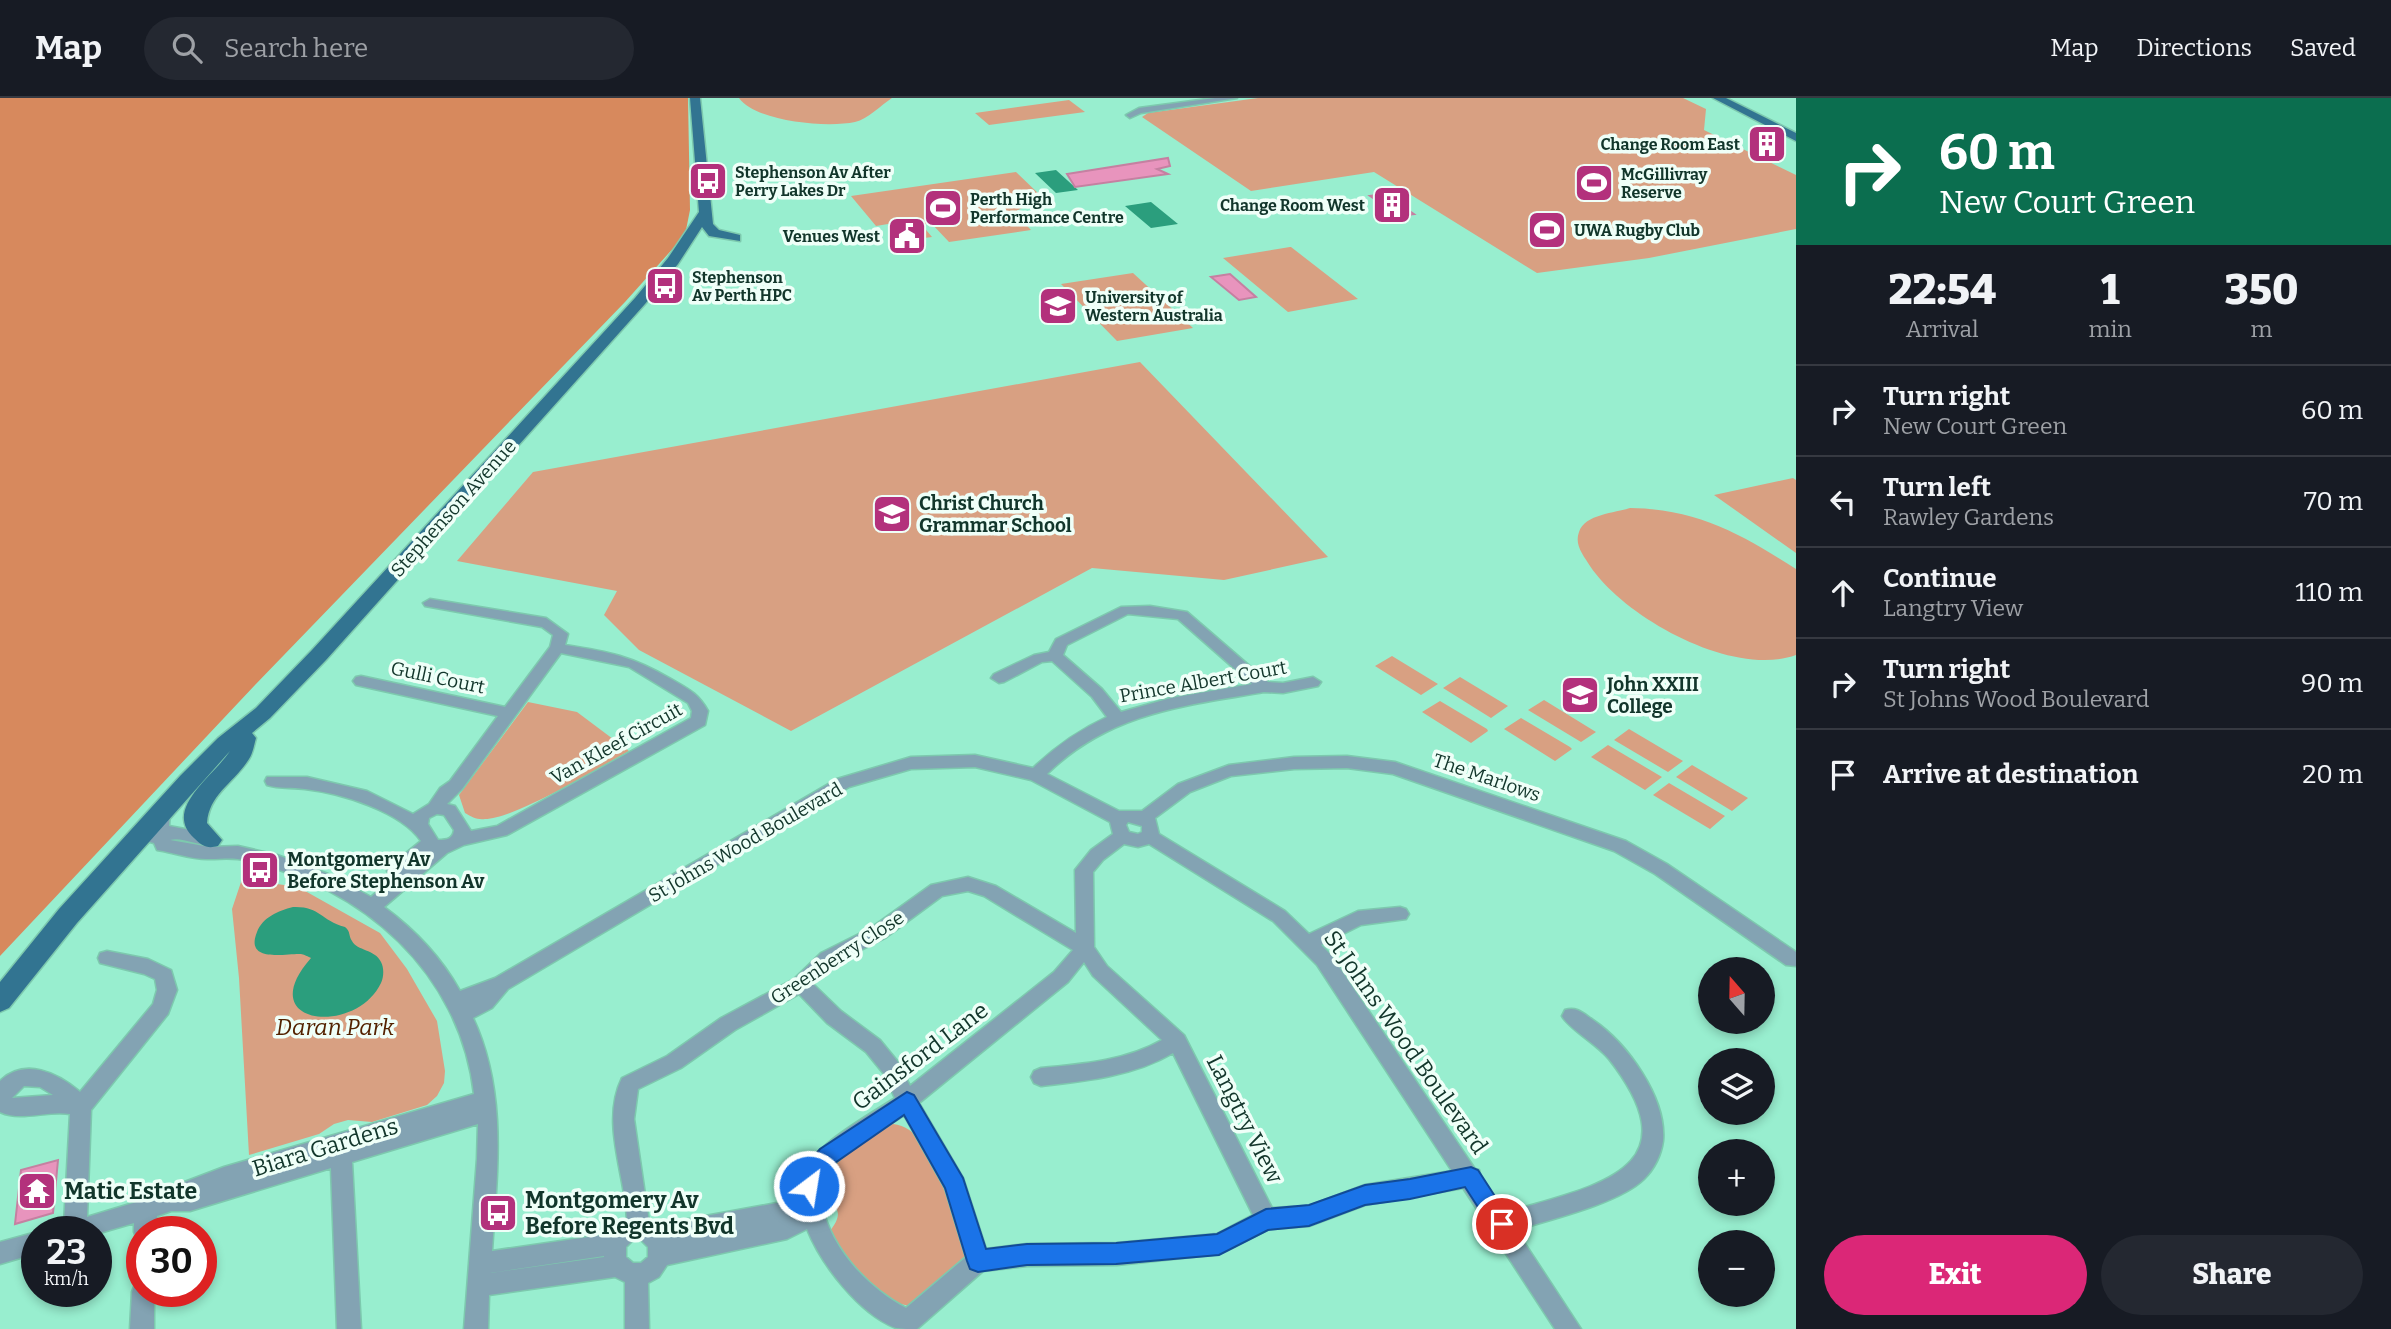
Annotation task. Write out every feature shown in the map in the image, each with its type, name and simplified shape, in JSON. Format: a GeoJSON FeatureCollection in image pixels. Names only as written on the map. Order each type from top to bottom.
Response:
{"type":"FeatureCollection","features":[{"type":"Feature","properties":{"kind":"main road"},"geometry":{"type":"LineString","coordinates":[[695,98],[706,217],[714,233],[735,239],[698,250]]}},
{"type":"Feature","properties":{"kind":"main road"},"geometry":{"type":"LineString","coordinates":[[698,112],[704,98]]}},
{"type":"Feature","properties":{"kind":"main road"},"geometry":{"type":"LineString","coordinates":[[1718,98],[1796,136]]}},
{"type":"Feature","properties":{"kind":"main road"},"geometry":{"type":"LineString","coordinates":[[1724,98],[1796,136]]}},
{"type":"Feature","properties":{"kind":"main road","name":"Stephenson Avenue"},"geometry":{"type":"LineString","coordinates":[[640,301],[698,250],[706,217]]}},
{"type":"Feature","properties":{"kind":"main road","name":"Stephenson Avenue"},"geometry":{"type":"LineString","coordinates":[[0,1016],[226,743],[263,713],[328,646],[640,301],[706,217]]}},
{"type":"Feature","properties":{"kind":"main road","name":"Stephenson Avenue"},"geometry":{"type":"LineString","coordinates":[[0,1001],[68,916],[245,738],[263,713]]}},
{"type":"Feature","properties":{"kind":"main road"},"geometry":{"type":"LineString","coordinates":[[218,845],[195,826],[198,807],[240,756],[245,738]]}},
{"type":"Feature","properties":{"kind":"street"},"geometry":{"type":"LineString","coordinates":[[1130,115],[1139,111],[1233,98]]}},
{"type":"Feature","properties":{"kind":"street"},"geometry":{"type":"LineString","coordinates":[[367,903],[436,845],[432,814],[558,648],[561,634],[546,624],[430,603]]}},
{"type":"Feature","properties":{"kind":"street"},"geometry":{"type":"LineString","coordinates":[[1055,656],[1061,642],[1126,610],[1150,610],[1182,615],[1264,687]]}},
{"type":"Feature","properties":{"kind":"street","name":"Van Kleef Circuit"},"geometry":{"type":"LineString","coordinates":[[436,845],[461,834],[501,831],[699,721],[700,711],[694,700],[634,664],[611,656],[558,648]]}},
{"type":"Feature","properties":{"kind":"street"},"geometry":{"type":"LineString","coordinates":[[999,678],[1039,658],[1055,656],[1097,693],[1116,717]]}},
{"type":"Feature","properties":{"kind":"street","name":"Gulli Court"},"geometry":{"type":"LineString","coordinates":[[361,681],[507,713]]}},
{"type":"Feature","properties":{"kind":"street","name":"Prince Albert Court"},"geometry":{"type":"LineString","coordinates":[[1036,775],[1056,752],[1087,731],[1116,717],[1264,687],[1283,688],[1313,682]]}},
{"type":"Feature","properties":{"kind":"street","name":"St Johns Wood Boulevard"},"geometry":{"type":"LineString","coordinates":[[460,1007],[485,1002],[502,983],[843,783],[911,763],[975,761],[1036,775],[1138,841],[1146,827],[1279,916],[1308,943],[1324,960],[1471,1177],[1569,1329]]}},
{"type":"Feature","properties":{"kind":"street","name":"The Marlows"},"geometry":{"type":"LineString","coordinates":[[1146,827],[1184,788],[1229,771],[1294,763],[1347,762],[1395,768],[1620,846],[1672,876],[1757,932],[1793,960]]}},
{"type":"Feature","properties":{"kind":"street"},"geometry":{"type":"LineString","coordinates":[[273,781],[294,781],[339,790],[384,806],[394,814],[432,814],[461,834]]}},
{"type":"Feature","properties":{"kind":"street"},"geometry":{"type":"LineString","coordinates":[[1041,1077],[1110,1068],[1154,1056],[1177,1041],[1100,971],[1085,948],[1084,870],[1130,815],[1146,827]]}},
{"type":"Feature","properties":{"kind":"street"},"geometry":{"type":"LineString","coordinates":[[161,821],[175,832],[309,873],[367,903],[395,923],[424,952],[460,1007],[481,1068],[486,1106],[486,1183],[476,1329]]}},
{"type":"Feature","properties":{"kind":"street","name":"Greenberry Close"},"geometry":{"type":"LineString","coordinates":[[651,1240],[639,1208],[623,1116],[624,1099],[629,1084],[674,1062],[729,1024],[801,984],[828,958],[878,933],[937,890],[957,884],[968,884],[990,891],[1085,948]]}},
{"type":"Feature","properties":{"kind":"street"},"geometry":{"type":"LineString","coordinates":[[1308,943],[1358,918],[1400,914]]}},
{"type":"Feature","properties":{"kind":"street","name":"Gainsford Lane"},"geometry":{"type":"LineString","coordinates":[[812,1214],[810,1181],[821,1163],[842,1145],[907,1101],[1061,977],[1085,948]]}},
{"type":"Feature","properties":{"kind":"street"},"geometry":{"type":"LineString","coordinates":[[74,1216],[81,1107],[161,1008],[167,990],[166,980],[160,972],[107,958]]}},
{"type":"Feature","properties":{"kind":"street"},"geometry":{"type":"LineString","coordinates":[[801,984],[828,1012],[884,1057],[955,1185],[978,1261]]}},
{"type":"Feature","properties":{"kind":"street"},"geometry":{"type":"LineString","coordinates":[[1502,1224],[1613,1187],[1638,1173],[1650,1152],[1654,1134],[1636,1081],[1604,1039],[1572,1016]]}},
{"type":"Feature","properties":{"kind":"street","name":"Langtry View"},"geometry":{"type":"LineString","coordinates":[[1177,1041],[1266,1220]]}},
{"type":"Feature","properties":{"kind":"street","name":"Biara Gardens"},"geometry":{"type":"LineString","coordinates":[[112,1219],[168,1202],[190,1201],[342,1149],[486,1106]]}},
{"type":"Feature","properties":{"kind":"street"},"geometry":{"type":"LineString","coordinates":[[342,1149],[349,1329]]}},
{"type":"Feature","properties":{"kind":"street"},"geometry":{"type":"LineString","coordinates":[[637,1329],[623,1261],[626,1234],[651,1240],[787,1229],[812,1214],[825,1246],[845,1273],[907,1325],[978,1261],[1027,1255],[1116,1254],[1219,1244],[1266,1220],[1309,1216],[1365,1195],[1471,1177]]}},
{"type":"Feature","properties":{"kind":"street"},"geometry":{"type":"LineString","coordinates":[[146,1209],[146,1216]]}},
{"type":"Feature","properties":{"kind":"street"},"geometry":{"type":"LineString","coordinates":[[479,1275],[623,1261],[648,1269],[651,1240]]}},
{"type":"Feature","properties":{"kind":"street"},"geometry":{"type":"LineString","coordinates":[[0,1253],[21,1247]]}},
{"type":"Feature","properties":{"kind":"street"},"geometry":{"type":"LineString","coordinates":[[142,1329],[143,1307]]}},
{"type":"Feature","properties":{"kind":"green space"},"geometry":{"type":"Polygon","coordinates":[[[739,98],[892,98],[870,115],[855,122],[827,124],[776,118],[760,113],[739,98]]]}},
{"type":"Feature","properties":{"kind":"green space","name":"McGillivray Reserve"},"geometry":{"type":"Polygon","coordinates":[[[1258,98],[1683,98],[1706,109],[1704,130],[1796,175],[1796,229],[1649,258],[1537,273],[1374,172],[1251,191],[1142,117],[1148,113],[1258,98]]]}},
{"type":"Feature","properties":{"kind":"green space"},"geometry":{"type":"Polygon","coordinates":[[[1069,100],[1085,112],[989,125],[975,113],[1069,100]]]}},
{"type":"Feature","properties":{"kind":"green space","name":"Perth High Performance Centre"},"geometry":{"type":"Polygon","coordinates":[[[1016,172],[1040,195],[1021,197],[1027,206],[1014,212],[1031,230],[949,242],[931,223],[922,225],[932,237],[902,241],[894,233],[906,231],[909,227],[894,223],[876,226],[851,196],[1016,172]]]}},
{"type":"Feature","properties":{"kind":"green space"},"geometry":{"type":"Polygon","coordinates":[[[1291,247],[1358,299],[1288,312],[1223,258],[1291,247]]]}},
{"type":"Feature","properties":{"kind":"green space"},"geometry":{"type":"Polygon","coordinates":[[[1133,273],[1193,328],[1117,341],[1061,284],[1133,273]]]}},
{"type":"Feature","properties":{"kind":"green space","name":"Christ Church Grammar School"},"geometry":{"type":"Polygon","coordinates":[[[1140,362],[1328,557],[1224,580],[1092,568],[791,731],[639,650],[604,615],[617,591],[457,561],[533,472],[1140,362]]]}},
{"type":"Feature","properties":{"kind":"green space"},"geometry":{"type":"Polygon","coordinates":[[[1793,478],[1796,480],[1796,553],[1714,495],[1793,478]]]}},
{"type":"Feature","properties":{"kind":"green space"},"geometry":{"type":"Polygon","coordinates":[[[1630,508],[1677,513],[1718,526],[1796,569],[1796,655],[1770,660],[1742,658],[1712,651],[1682,639],[1654,623],[1606,586],[1580,550],[1579,532],[1587,521],[1630,508]]]}},
{"type":"Feature","properties":{"kind":"green space"},"geometry":{"type":"Polygon","coordinates":[[[1392,656],[1438,684],[1421,695],[1375,666],[1392,656]]]}},
{"type":"Feature","properties":{"kind":"green space"},"geometry":{"type":"Polygon","coordinates":[[[1460,677],[1508,706],[1491,718],[1443,688],[1460,677]]]}},
{"type":"Feature","properties":{"kind":"green space"},"geometry":{"type":"Polygon","coordinates":[[[1544,700],[1596,732],[1581,742],[1528,710],[1544,700]]]}},
{"type":"Feature","properties":{"kind":"green space"},"geometry":{"type":"Polygon","coordinates":[[[1440,701],[1488,731],[1471,743],[1422,712],[1440,701]]]}},
{"type":"Feature","properties":{"kind":"green space"},"geometry":{"type":"Polygon","coordinates":[[[528,702],[577,712],[629,751],[517,810],[485,819],[470,816],[465,813],[459,795],[528,702]]]}},
{"type":"Feature","properties":{"kind":"green space"},"geometry":{"type":"Polygon","coordinates":[[[1521,718],[1572,749],[1555,761],[1504,729],[1521,718]]]}},
{"type":"Feature","properties":{"kind":"green space"},"geometry":{"type":"Polygon","coordinates":[[[1629,729],[1683,761],[1668,772],[1614,740],[1629,729]]]}},
{"type":"Feature","properties":{"kind":"green space"},"geometry":{"type":"Polygon","coordinates":[[[1608,745],[1662,777],[1645,790],[1591,757],[1608,745]]]}},
{"type":"Feature","properties":{"kind":"green space"},"geometry":{"type":"Polygon","coordinates":[[[1692,765],[1748,798],[1732,811],[1676,777],[1692,765]]]}},
{"type":"Feature","properties":{"kind":"green space"},"geometry":{"type":"Polygon","coordinates":[[[1669,783],[1725,816],[1710,829],[1653,795],[1669,783]]]}},
{"type":"Feature","properties":{"kind":"green space","name":"Daran Park"},"geometry":{"type":"Polygon","coordinates":[[[242,879],[298,887],[380,933],[407,969],[437,1021],[445,1071],[444,1083],[437,1096],[427,1105],[372,1122],[348,1120],[334,1124],[319,1134],[249,1155],[239,978],[232,909],[242,879]]]}},
{"type":"Feature","properties":{"kind":"green space"},"geometry":{"type":"Polygon","coordinates":[[[885,1124],[903,1127],[918,1137],[930,1153],[941,1173],[966,1255],[965,1260],[917,1303],[909,1306],[889,1301],[841,1257],[830,1231],[838,1211],[819,1187],[826,1166],[885,1124]]]}},
{"type":"Feature","properties":{"kind":"shaded area"},"geometry":{"type":"Polygon","coordinates":[[[0,98],[688,98],[690,210],[685,235],[625,302],[255,685],[0,956],[0,98]]]}},
{"type":"Feature","properties":{"kind":"shaded area"},"geometry":{"type":"Polygon","coordinates":[[[1056,170],[1078,190],[1056,193],[1035,173],[1056,170]]]}},
{"type":"Feature","properties":{"kind":"shaded area"},"geometry":{"type":"Polygon","coordinates":[[[1151,202],[1178,224],[1151,228],[1125,206],[1151,202]]]}},
{"type":"Feature","properties":{"kind":"shaded area"},"geometry":{"type":"Polygon","coordinates":[[[293,907],[315,911],[345,927],[354,944],[378,958],[383,967],[383,978],[368,1000],[351,1011],[332,1016],[314,1016],[300,1010],[293,998],[296,981],[311,958],[301,954],[262,953],[256,949],[255,942],[257,932],[267,919],[293,907]]]}},
{"type":"Feature","properties":{"kind":"building"},"geometry":{"type":"Polygon","coordinates":[[[1168,158],[1170,166],[1157,169],[1168,174],[1075,187],[1067,174],[1168,158]]]}},
{"type":"Feature","properties":{"kind":"building","name":"Change Room West"},"geometry":{"type":"Polygon","coordinates":[[[1385,194],[1414,214],[1400,216],[1370,196],[1385,194]]]}},
{"type":"Feature","properties":{"kind":"building"},"geometry":{"type":"Polygon","coordinates":[[[1230,274],[1256,297],[1239,300],[1211,277],[1230,274]]]}},
{"type":"Feature","properties":{"kind":"building","name":"Matic Estate"},"geometry":{"type":"Polygon","coordinates":[[[58,1160],[53,1213],[21,1216],[21,1222],[15,1224],[21,1170],[58,1160]]]}},
{"type":"Feature","properties":{"kind":"place","name":"Change Room East"},"geometry":{"type":"Point","coordinates":[1767,144]}},
{"type":"Feature","properties":{"kind":"place","name":"Stephenson Av After Perry Lakes Dr"},"geometry":{"type":"Point","coordinates":[708,181]}},
{"type":"Feature","properties":{"kind":"place","name":"McGillivray Reserve"},"geometry":{"type":"Point","coordinates":[1594,183]}},
{"type":"Feature","properties":{"kind":"place","name":"Change Room West"},"geometry":{"type":"Point","coordinates":[1392,205]}},
{"type":"Feature","properties":{"kind":"place","name":"Perth High Performance Centre"},"geometry":{"type":"Point","coordinates":[943,208]}},
{"type":"Feature","properties":{"kind":"place","name":"UWA Rugby Club"},"geometry":{"type":"Point","coordinates":[1547,230]}},
{"type":"Feature","properties":{"kind":"place","name":"Venues West"},"geometry":{"type":"Point","coordinates":[907,236]}},
{"type":"Feature","properties":{"kind":"place","name":"Stephenson Av Perth HPC"},"geometry":{"type":"Point","coordinates":[665,286]}},
{"type":"Feature","properties":{"kind":"place","name":"University of Western Australia"},"geometry":{"type":"Point","coordinates":[1058,306]}},
{"type":"Feature","properties":{"kind":"place","name":"Christ Church Grammar School"},"geometry":{"type":"Point","coordinates":[892,514]}},
{"type":"Feature","properties":{"kind":"place","name":"John XXIII College"},"geometry":{"type":"Point","coordinates":[1580,695]}},
{"type":"Feature","properties":{"kind":"place","name":"Montgomery Av Before Stephenson Av"},"geometry":{"type":"Point","coordinates":[260,870]}},
{"type":"Feature","properties":{"kind":"place","name":"Matic Estate"},"geometry":{"type":"Point","coordinates":[37,1191]}},
{"type":"Feature","properties":{"kind":"place","name":"Montgomery Av Before Regents Bvd"},"geometry":{"type":"Point","coordinates":[498,1213]}},
{"type":"Feature","properties":{"kind":"route"},"geometry":{"type":"LineString","coordinates":[[809,1186],[814,1171],[827,1156],[907,1101],[921,1129],[950,1173],[978,1261],[1027,1255],[1116,1254],[1219,1244],[1266,1220],[1309,1216],[1365,1195],[1471,1177],[1502,1224]]}}]}
